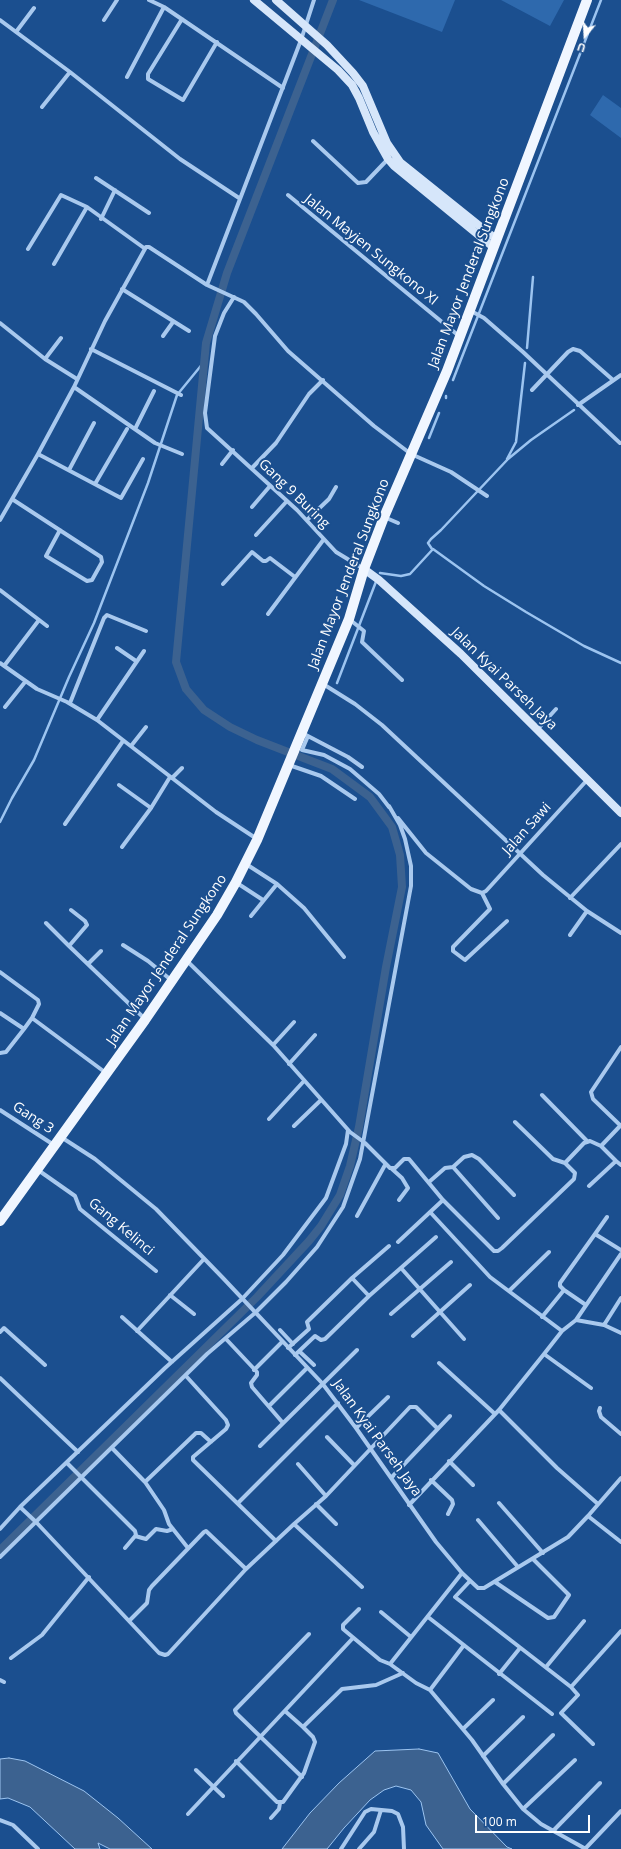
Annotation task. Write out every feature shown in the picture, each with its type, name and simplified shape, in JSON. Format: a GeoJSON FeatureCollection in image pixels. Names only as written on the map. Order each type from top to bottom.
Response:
{"type":"FeatureCollection","features":[{"type":"Feature","properties":{"kind":"main road"},"geometry":{"type":"LineString","coordinates":[[254,0],[323,58],[352,85],[388,159],[416,185],[495,243]]}},
{"type":"Feature","properties":{"kind":"main road"},"geometry":{"type":"LineString","coordinates":[[276,0],[327,45],[363,86],[387,143],[400,162],[495,243]]}},
{"type":"Feature","properties":{"kind":"main road","name":"Jalan Mayor Jenderal Sungkono"},"geometry":{"type":"LineString","coordinates":[[2,1215],[58,1141],[172,981],[236,882],[258,840],[289,763],[300,749],[352,621],[364,569],[414,455],[460,337],[472,311],[495,243],[587,0]]}},
{"type":"Feature","properties":{"kind":"main road","name":"Jalan Kyai Parseh Jaya"},"geometry":{"type":"LineString","coordinates":[[364,569],[380,580],[460,654],[621,813]]}},
{"type":"Feature","properties":{"kind":"street"},"geometry":{"type":"LineString","coordinates":[[104,20],[117,0]]}},
{"type":"Feature","properties":{"kind":"street"},"geometry":{"type":"LineString","coordinates":[[149,0],[164,7],[283,88]]}},
{"type":"Feature","properties":{"kind":"street"},"geometry":{"type":"LineString","coordinates":[[207,285],[239,198],[308,28],[314,0]]}},
{"type":"Feature","properties":{"kind":"street"},"geometry":{"type":"LineString","coordinates":[[127,77],[164,7]]}},
{"type":"Feature","properties":{"kind":"street"},"geometry":{"type":"LineString","coordinates":[[16,32],[34,8]]}},
{"type":"Feature","properties":{"kind":"street"},"geometry":{"type":"LineString","coordinates":[[182,19],[148,74],[148,79],[183,100],[217,42]]}},
{"type":"Feature","properties":{"kind":"street"},"geometry":{"type":"LineString","coordinates":[[0,20],[70,72],[180,159],[239,198]]}},
{"type":"Feature","properties":{"kind":"street"},"geometry":{"type":"LineString","coordinates":[[42,107],[70,72]]}},
{"type":"Feature","properties":{"kind":"street"},"geometry":{"type":"LineString","coordinates":[[313,141],[358,183],[366,182],[388,159]]}},
{"type":"Feature","properties":{"kind":"street"},"geometry":{"type":"LineString","coordinates":[[96,178],[149,213]]}},
{"type":"Feature","properties":{"kind":"street"},"geometry":{"type":"LineString","coordinates":[[101,219],[115,190]]}},
{"type":"Feature","properties":{"kind":"street"},"geometry":{"type":"LineString","coordinates":[[28,249],[61,195],[86,208],[144,248],[149,247],[207,285],[244,302],[288,351],[374,426],[414,455],[451,472],[486,496]]}},
{"type":"Feature","properties":{"kind":"street","name":"Jalan Mayjen Sungkono XI"},"geometry":{"type":"LineString","coordinates":[[288,196],[460,337]]}},
{"type":"Feature","properties":{"kind":"street"},"geometry":{"type":"LineString","coordinates":[[54,264],[86,208]]}},
{"type":"Feature","properties":{"kind":"street"},"geometry":{"type":"LineString","coordinates":[[0,520],[74,387],[91,349],[144,248]]}},
{"type":"Feature","properties":{"kind":"street"},"geometry":{"type":"LineString","coordinates":[[122,289],[172,322],[189,331]]}},
{"type":"Feature","properties":{"kind":"street","name":"Gang 9 Buring"},"geometry":{"type":"LineString","coordinates":[[233,296],[224,313],[215,336],[212,350],[205,424],[210,432],[233,450],[307,520],[344,558],[364,569]]}},
{"type":"Feature","properties":{"kind":"street"},"geometry":{"type":"LineString","coordinates":[[472,311],[484,318],[620,443]]}},
{"type":"Feature","properties":{"kind":"street"},"geometry":{"type":"LineString","coordinates":[[163,336],[172,322]]}},
{"type":"Feature","properties":{"kind":"street"},"geometry":{"type":"LineString","coordinates":[[0,323],[46,359],[77,379]]}},
{"type":"Feature","properties":{"kind":"street"},"geometry":{"type":"LineString","coordinates":[[46,359],[61,338]]}},
{"type":"Feature","properties":{"kind":"street"},"geometry":{"type":"LineString","coordinates":[[91,349],[181,395]]}},
{"type":"Feature","properties":{"kind":"street"},"geometry":{"type":"LineString","coordinates":[[532,390],[568,352],[573,349],[580,351],[613,380]]}},
{"type":"Feature","properties":{"kind":"street"},"geometry":{"type":"LineString","coordinates":[[578,405],[621,375]]}},
{"type":"Feature","properties":{"kind":"street"},"geometry":{"type":"LineString","coordinates":[[252,468],[276,443],[305,399],[322,380]]}},
{"type":"Feature","properties":{"kind":"street"},"geometry":{"type":"LineString","coordinates":[[74,387],[155,443],[182,454]]}},
{"type":"Feature","properties":{"kind":"street"},"geometry":{"type":"LineString","coordinates":[[136,429],[154,391]]}},
{"type":"Feature","properties":{"kind":"street"},"geometry":{"type":"LineString","coordinates":[[69,470],[94,423]]}},
{"type":"Feature","properties":{"kind":"street"},"geometry":{"type":"LineString","coordinates":[[95,484],[127,429]]}},
{"type":"Feature","properties":{"kind":"street"},"geometry":{"type":"LineString","coordinates":[[222,464],[233,450]]}},
{"type":"Feature","properties":{"kind":"street"},"geometry":{"type":"LineString","coordinates":[[38,454],[121,498],[144,459]]}},
{"type":"Feature","properties":{"kind":"street"},"geometry":{"type":"LineString","coordinates":[[252,507],[270,486]]}},
{"type":"Feature","properties":{"kind":"street"},"geometry":{"type":"LineString","coordinates":[[307,520],[329,499],[336,487]]}},
{"type":"Feature","properties":{"kind":"street"},"geometry":{"type":"LineString","coordinates":[[12,499],[60,530],[103,559],[92,580],[87,581],[46,556],[60,530]]}},
{"type":"Feature","properties":{"kind":"street"},"geometry":{"type":"LineString","coordinates":[[256,535],[287,501]]}},
{"type":"Feature","properties":{"kind":"street"},"geometry":{"type":"LineString","coordinates":[[387,518],[396,522]]}},
{"type":"Feature","properties":{"kind":"street"},"geometry":{"type":"LineString","coordinates":[[268,614],[324,539]]}},
{"type":"Feature","properties":{"kind":"street"},"geometry":{"type":"LineString","coordinates":[[223,584],[252,552],[263,561],[270,558],[295,577]]}},
{"type":"Feature","properties":{"kind":"street"},"geometry":{"type":"LineString","coordinates":[[0,590],[47,626]]}},
{"type":"Feature","properties":{"kind":"street"},"geometry":{"type":"LineString","coordinates":[[69,703],[104,618],[107,615],[146,631]]}},
{"type":"Feature","properties":{"kind":"street"},"geometry":{"type":"LineString","coordinates":[[4,666],[39,620]]}},
{"type":"Feature","properties":{"kind":"street"},"geometry":{"type":"LineString","coordinates":[[352,621],[364,631],[362,642],[402,680]]}},
{"type":"Feature","properties":{"kind":"street"},"geometry":{"type":"LineString","coordinates":[[117,648],[136,661]]}},
{"type":"Feature","properties":{"kind":"street"},"geometry":{"type":"LineString","coordinates":[[97,720],[144,651]]}},
{"type":"Feature","properties":{"kind":"street"},"geometry":{"type":"LineString","coordinates":[[0,663],[25,682],[49,695],[69,703],[97,720],[216,812],[258,840]]}},
{"type":"Feature","properties":{"kind":"street"},"geometry":{"type":"LineString","coordinates":[[5,706],[25,682]]}},
{"type":"Feature","properties":{"kind":"street"},"geometry":{"type":"LineString","coordinates":[[325,685],[371,717],[403,743],[570,898],[586,911],[621,933]]}},
{"type":"Feature","properties":{"kind":"street"},"geometry":{"type":"LineString","coordinates":[[537,730],[556,709]]}},
{"type":"Feature","properties":{"kind":"street"},"geometry":{"type":"LineString","coordinates":[[131,746],[146,728]]}},
{"type":"Feature","properties":{"kind":"street"},"geometry":{"type":"LineString","coordinates":[[306,735],[362,767]]}},
{"type":"Feature","properties":{"kind":"street"},"geometry":{"type":"LineString","coordinates":[[65,824],[123,741]]}},
{"type":"Feature","properties":{"kind":"street"},"geometry":{"type":"LineString","coordinates":[[300,749],[324,755],[350,769],[389,806],[426,853],[471,889],[482,893],[490,906],[489,910],[453,947],[453,951],[465,960],[507,922]]}},
{"type":"Feature","properties":{"kind":"street"},"geometry":{"type":"LineString","coordinates":[[289,763],[321,776],[355,799]]}},
{"type":"Feature","properties":{"kind":"street"},"geometry":{"type":"LineString","coordinates":[[122,847],[151,808],[171,777],[182,768]]}},
{"type":"Feature","properties":{"kind":"street","name":"Jalan Sawi"},"geometry":{"type":"LineString","coordinates":[[482,893],[521,853],[588,779]]}},
{"type":"Feature","properties":{"kind":"street"},"geometry":{"type":"LineString","coordinates":[[119,785],[151,808]]}},
{"type":"Feature","properties":{"kind":"street"},"geometry":{"type":"LineString","coordinates":[[0,1557],[34,1520],[112,1448],[254,1312],[317,1247],[343,1207],[353,1183],[362,1142],[411,886],[411,866],[405,839],[400,825],[389,806]]}},
{"type":"Feature","properties":{"kind":"street"},"geometry":{"type":"LineString","coordinates":[[570,898],[621,844]]}},
{"type":"Feature","properties":{"kind":"street"},"geometry":{"type":"LineString","coordinates":[[245,864],[276,884],[304,908],[344,956]]}},
{"type":"Feature","properties":{"kind":"street"},"geometry":{"type":"LineString","coordinates":[[236,882],[263,900]]}},
{"type":"Feature","properties":{"kind":"street"},"geometry":{"type":"LineString","coordinates":[[251,916],[276,884]]}},
{"type":"Feature","properties":{"kind":"street"},"geometry":{"type":"LineString","coordinates":[[69,946],[87,925],[85,921],[71,910]]}},
{"type":"Feature","properties":{"kind":"street"},"geometry":{"type":"LineString","coordinates":[[570,935],[586,911]]}},
{"type":"Feature","properties":{"kind":"street"},"geometry":{"type":"LineString","coordinates":[[46,923],[145,1020]]}},
{"type":"Feature","properties":{"kind":"street"},"geometry":{"type":"LineString","coordinates":[[123,945],[172,981]]}},
{"type":"Feature","properties":{"kind":"street"},"geometry":{"type":"LineString","coordinates":[[88,964],[101,951]]}},
{"type":"Feature","properties":{"kind":"street"},"geometry":{"type":"LineString","coordinates":[[186,959],[273,1045],[349,1131],[385,1165],[402,1178],[408,1188],[399,1200]]}},
{"type":"Feature","properties":{"kind":"street"},"geometry":{"type":"LineString","coordinates":[[0,972],[38,1000],[39,1004],[32,1018],[6,1052],[0,1052]]}},
{"type":"Feature","properties":{"kind":"street"},"geometry":{"type":"LineString","coordinates":[[0,1013],[24,1029]]}},
{"type":"Feature","properties":{"kind":"street"},"geometry":{"type":"LineString","coordinates":[[32,1018],[106,1073]]}},
{"type":"Feature","properties":{"kind":"street"},"geometry":{"type":"LineString","coordinates":[[273,1045],[294,1022]]}},
{"type":"Feature","properties":{"kind":"street"},"geometry":{"type":"LineString","coordinates":[[289,1064],[315,1035]]}},
{"type":"Feature","properties":{"kind":"street"},"geometry":{"type":"LineString","coordinates":[[601,1146],[621,1125],[593,1099],[591,1092],[621,1047]]}},
{"type":"Feature","properties":{"kind":"street"},"geometry":{"type":"LineString","coordinates":[[269,1119],[304,1081]]}},
{"type":"Feature","properties":{"kind":"street"},"geometry":{"type":"LineString","coordinates":[[542,1095],[587,1141],[601,1146],[621,1165]]}},
{"type":"Feature","properties":{"kind":"street"},"geometry":{"type":"LineString","coordinates":[[294,1126],[321,1100]]}},
{"type":"Feature","properties":{"kind":"street","name":"Gang 3"},"geometry":{"type":"LineString","coordinates":[[0,1110],[58,1141]]}},
{"type":"Feature","properties":{"kind":"street"},"geometry":{"type":"LineString","coordinates":[[392,1169],[406,1158],[429,1182],[442,1200],[490,1248],[494,1251],[498,1251],[574,1179],[575,1173],[565,1163],[553,1159],[515,1122]]}},
{"type":"Feature","properties":{"kind":"street"},"geometry":{"type":"LineString","coordinates":[[0,1529],[172,1362],[243,1300],[299,1236],[326,1198],[342,1156],[349,1131]]}},
{"type":"Feature","properties":{"kind":"street","name":"Jalan Kyai Parseh Jaya"},"geometry":{"type":"LineString","coordinates":[[58,1141],[95,1159],[156,1209],[322,1383],[356,1428],[409,1504],[462,1573],[480,1589],[495,1582],[568,1537],[621,1478]]}},
{"type":"Feature","properties":{"kind":"street"},"geometry":{"type":"LineString","coordinates":[[565,1163],[587,1141]]}},
{"type":"Feature","properties":{"kind":"street"},"geometry":{"type":"LineString","coordinates":[[429,1182],[444,1168],[453,1167],[464,1157],[472,1155],[479,1159],[514,1195]]}},
{"type":"Feature","properties":{"kind":"street"},"geometry":{"type":"LineString","coordinates":[[589,1186],[616,1161]]}},
{"type":"Feature","properties":{"kind":"street"},"geometry":{"type":"LineString","coordinates":[[357,1216],[385,1165]]}},
{"type":"Feature","properties":{"kind":"street"},"geometry":{"type":"LineString","coordinates":[[453,1167],[498,1218]]}},
{"type":"Feature","properties":{"kind":"street","name":"Gang Kelinci"},"geometry":{"type":"LineString","coordinates":[[37,1169],[75,1196],[80,1209],[156,1271]]}},
{"type":"Feature","properties":{"kind":"street"},"geometry":{"type":"LineString","coordinates":[[398,1242],[442,1200]]}},
{"type":"Feature","properties":{"kind":"street"},"geometry":{"type":"LineString","coordinates":[[430,1212],[490,1277],[562,1331]]}},
{"type":"Feature","properties":{"kind":"street"},"geometry":{"type":"LineString","coordinates":[[586,1305],[564,1290],[560,1286],[560,1283],[607,1217]]}},
{"type":"Feature","properties":{"kind":"street"},"geometry":{"type":"LineString","coordinates":[[595,1234],[621,1250]]}},
{"type":"Feature","properties":{"kind":"street"},"geometry":{"type":"LineString","coordinates":[[389,1246],[352,1278],[307,1322],[308,1329],[315,1336],[321,1340],[326,1339],[370,1296],[436,1237]]}},
{"type":"Feature","properties":{"kind":"street"},"geometry":{"type":"LineString","coordinates":[[510,1291],[549,1252]]}},
{"type":"Feature","properties":{"kind":"street"},"geometry":{"type":"LineString","coordinates":[[409,1504],[499,1410],[562,1331],[576,1320],[621,1254]]}},
{"type":"Feature","properties":{"kind":"street"},"geometry":{"type":"LineString","coordinates":[[138,1331],[204,1259]]}},
{"type":"Feature","properties":{"kind":"street"},"geometry":{"type":"LineString","coordinates":[[391,1314],[451,1262]]}},
{"type":"Feature","properties":{"kind":"street"},"geometry":{"type":"LineString","coordinates":[[401,1268],[464,1338]]}},
{"type":"Feature","properties":{"kind":"street"},"geometry":{"type":"LineString","coordinates":[[352,1278],[370,1296]]}},
{"type":"Feature","properties":{"kind":"street"},"geometry":{"type":"LineString","coordinates":[[413,1336],[470,1285]]}},
{"type":"Feature","properties":{"kind":"street"},"geometry":{"type":"LineString","coordinates":[[542,1317],[564,1290]]}},
{"type":"Feature","properties":{"kind":"street"},"geometry":{"type":"LineString","coordinates":[[170,1296],[194,1314]]}},
{"type":"Feature","properties":{"kind":"street"},"geometry":{"type":"LineString","coordinates":[[604,1325],[621,1298]]}},
{"type":"Feature","properties":{"kind":"street"},"geometry":{"type":"LineString","coordinates":[[122,1317],[172,1362]]}},
{"type":"Feature","properties":{"kind":"street"},"geometry":{"type":"LineString","coordinates":[[576,1320],[604,1325],[621,1333]]}},
{"type":"Feature","properties":{"kind":"street"},"geometry":{"type":"LineString","coordinates":[[0,1324],[45,1365]]}},
{"type":"Feature","properties":{"kind":"street"},"geometry":{"type":"LineString","coordinates":[[0,1332],[4,1328]]}},
{"type":"Feature","properties":{"kind":"street"},"geometry":{"type":"LineString","coordinates":[[288,1348],[308,1329]]}},
{"type":"Feature","properties":{"kind":"street"},"geometry":{"type":"LineString","coordinates":[[280,1330],[293,1344]]}},
{"type":"Feature","properties":{"kind":"street"},"geometry":{"type":"LineString","coordinates":[[295,1355],[315,1336]]}},
{"type":"Feature","properties":{"kind":"street"},"geometry":{"type":"LineString","coordinates":[[226,1339],[254,1370],[257,1375],[251,1386],[283,1423]]}},
{"type":"Feature","properties":{"kind":"street"},"geometry":{"type":"LineString","coordinates":[[254,1370],[282,1342]]}},
{"type":"Feature","properties":{"kind":"street"},"geometry":{"type":"LineString","coordinates":[[260,1446],[357,1350]]}},
{"type":"Feature","properties":{"kind":"street"},"geometry":{"type":"LineString","coordinates":[[299,1351],[314,1365]]}},
{"type":"Feature","properties":{"kind":"street"},"geometry":{"type":"LineString","coordinates":[[544,1354],[591,1388]]}},
{"type":"Feature","properties":{"kind":"street"},"geometry":{"type":"LineString","coordinates":[[439,1363],[495,1414]]}},
{"type":"Feature","properties":{"kind":"street"},"geometry":{"type":"LineString","coordinates":[[269,1406],[307,1368]]}},
{"type":"Feature","properties":{"kind":"street"},"geometry":{"type":"LineString","coordinates":[[186,1376],[228,1423],[226,1429],[193,1457],[193,1460],[239,1502],[276,1541]]}},
{"type":"Feature","properties":{"kind":"street"},"geometry":{"type":"LineString","coordinates":[[0,1378],[78,1452]]}},
{"type":"Feature","properties":{"kind":"street"},"geometry":{"type":"LineString","coordinates":[[356,1428],[388,1397]]}},
{"type":"Feature","properties":{"kind":"street"},"geometry":{"type":"LineString","coordinates":[[239,1502],[338,1403]]}},
{"type":"Feature","properties":{"kind":"street"},"geometry":{"type":"LineString","coordinates":[[21,1508],[130,1620],[159,1653],[168,1654],[246,1569],[326,1496],[410,1407],[416,1407],[437,1428]]}},
{"type":"Feature","properties":{"kind":"street"},"geometry":{"type":"LineString","coordinates":[[600,1408],[599,1411],[601,1416],[621,1434]]}},
{"type":"Feature","properties":{"kind":"street"},"geometry":{"type":"LineString","coordinates":[[499,1410],[557,1468],[598,1504]]}},
{"type":"Feature","properties":{"kind":"street"},"geometry":{"type":"LineString","coordinates":[[391,1478],[450,1416]]}},
{"type":"Feature","properties":{"kind":"street"},"geometry":{"type":"LineString","coordinates":[[145,1482],[196,1433],[201,1433],[211,1442]]}},
{"type":"Feature","properties":{"kind":"street"},"geometry":{"type":"LineString","coordinates":[[327,1437],[354,1465]]}},
{"type":"Feature","properties":{"kind":"street"},"geometry":{"type":"LineString","coordinates":[[112,1448],[145,1482],[164,1510],[169,1524],[188,1548]]}},
{"type":"Feature","properties":{"kind":"street"},"geometry":{"type":"LineString","coordinates":[[449,1461],[473,1485]]}},
{"type":"Feature","properties":{"kind":"street"},"geometry":{"type":"LineString","coordinates":[[68,1464],[136,1531],[135,1536],[125,1548]]}},
{"type":"Feature","properties":{"kind":"street"},"geometry":{"type":"LineString","coordinates":[[298,1464],[326,1496]]}},
{"type":"Feature","properties":{"kind":"street"},"geometry":{"type":"LineString","coordinates":[[431,1480],[452,1500],[453,1504],[448,1514]]}},
{"type":"Feature","properties":{"kind":"street"},"geometry":{"type":"LineString","coordinates":[[499,1503],[543,1553]]}},
{"type":"Feature","properties":{"kind":"street"},"geometry":{"type":"LineString","coordinates":[[316,1504],[336,1524]]}},
{"type":"Feature","properties":{"kind":"street"},"geometry":{"type":"LineString","coordinates":[[588,1516],[621,1542]]}},
{"type":"Feature","properties":{"kind":"street"},"geometry":{"type":"LineString","coordinates":[[478,1520],[518,1567]]}},
{"type":"Feature","properties":{"kind":"street"},"geometry":{"type":"LineString","coordinates":[[294,1524],[362,1587]]}},
{"type":"Feature","properties":{"kind":"street"},"geometry":{"type":"LineString","coordinates":[[135,1536],[146,1539],[156,1529],[167,1531],[173,1529]]}},
{"type":"Feature","properties":{"kind":"street"},"geometry":{"type":"LineString","coordinates":[[130,1620],[147,1603],[149,1590],[152,1586],[202,1533],[206,1531],[246,1569]]}},
{"type":"Feature","properties":{"kind":"street"},"geometry":{"type":"LineString","coordinates":[[495,1582],[548,1618],[554,1617],[569,1595],[533,1559]]}},
{"type":"Feature","properties":{"kind":"street"},"geometry":{"type":"LineString","coordinates":[[390,1664],[462,1573]]}},
{"type":"Feature","properties":{"kind":"street"},"geometry":{"type":"LineString","coordinates":[[11,1658],[42,1635],[88,1577]]}},
{"type":"Feature","properties":{"kind":"street"},"geometry":{"type":"LineString","coordinates":[[454,1598],[470,1581]]}},
{"type":"Feature","properties":{"kind":"street"},"geometry":{"type":"LineString","coordinates":[[447,1591],[454,1598],[571,1687],[578,1695],[561,1713],[593,1744]]}},
{"type":"Feature","properties":{"kind":"street"},"geometry":{"type":"LineString","coordinates":[[359,1609],[342,1627],[380,1660],[390,1664],[416,1683],[430,1690],[463,1729],[523,1809],[553,1831],[584,1849],[621,1811]]}},
{"type":"Feature","properties":{"kind":"street"},"geometry":{"type":"LineString","coordinates":[[380,1612],[411,1637]]}},
{"type":"Feature","properties":{"kind":"street"},"geometry":{"type":"LineString","coordinates":[[428,1617],[552,1714]]}},
{"type":"Feature","properties":{"kind":"street"},"geometry":{"type":"LineString","coordinates":[[546,1667],[584,1621]]}},
{"type":"Feature","properties":{"kind":"street"},"geometry":{"type":"LineString","coordinates":[[571,1687],[621,1631]]}},
{"type":"Feature","properties":{"kind":"street"},"geometry":{"type":"LineString","coordinates":[[302,1777],[262,1736],[236,1713],[236,1708],[308,1634]]}},
{"type":"Feature","properties":{"kind":"street"},"geometry":{"type":"LineString","coordinates":[[188,1814],[213,1785],[262,1736],[354,1638]]}},
{"type":"Feature","properties":{"kind":"street"},"geometry":{"type":"LineString","coordinates":[[430,1690],[464,1645]]}},
{"type":"Feature","properties":{"kind":"street"},"geometry":{"type":"LineString","coordinates":[[499,1674],[520,1648]]}},
{"type":"Feature","properties":{"kind":"street"},"geometry":{"type":"LineString","coordinates":[[304,1727],[342,1689],[376,1685],[403,1673]]}},
{"type":"Feature","properties":{"kind":"street"},"geometry":{"type":"LineString","coordinates":[[463,1729],[493,1700]]}},
{"type":"Feature","properties":{"kind":"street"},"geometry":{"type":"LineString","coordinates":[[271,1818],[279,1809],[280,1803],[294,1789],[302,1777],[315,1742],[313,1737],[304,1727],[285,1711]]}},
{"type":"Feature","properties":{"kind":"street"},"geometry":{"type":"LineString","coordinates":[[483,1756],[524,1717]]}},
{"type":"Feature","properties":{"kind":"street"},"geometry":{"type":"LineString","coordinates":[[503,1784],[553,1735]]}},
{"type":"Feature","properties":{"kind":"street"},"geometry":{"type":"LineString","coordinates":[[523,1809],[575,1760]]}},
{"type":"Feature","properties":{"kind":"street"},"geometry":{"type":"LineString","coordinates":[[236,1761],[280,1803]]}},
{"type":"Feature","properties":{"kind":"street"},"geometry":{"type":"LineString","coordinates":[[196,1770],[223,1796]]}},
{"type":"Feature","properties":{"kind":"street"},"geometry":{"type":"LineString","coordinates":[[553,1831],[600,1783]]}},
{"type":"Feature","properties":{"kind":"street"},"geometry":{"type":"LineString","coordinates":[[341,1849],[366,1811],[370,1809],[394,1812],[400,1815],[403,1827],[404,1849]]}},
{"type":"Feature","properties":{"kind":"street"},"geometry":{"type":"LineString","coordinates":[[359,1849],[374,1832],[382,1810]]}},
{"type":"Feature","properties":{"kind":"street"},"geometry":{"type":"LineString","coordinates":[[0,1820],[13,1825],[38,1849]]}},
{"type":"Feature","properties":{"kind":"shaded area"},"geometry":{"type":"Polygon","coordinates":[[[359,0],[455,0],[442,32],[359,0]]]}},
{"type":"Feature","properties":{"kind":"shaded area"},"geometry":{"type":"Polygon","coordinates":[[[501,0],[564,0],[550,26],[501,0]]]}},
{"type":"Feature","properties":{"kind":"shaded area"},"geometry":{"type":"Polygon","coordinates":[[[603,95],[621,108],[621,138],[590,115],[603,95]]]}},
{"type":"Feature","properties":{"kind":"shaded area"},"geometry":{"type":"Polygon","coordinates":[[[419,1749],[438,1753],[470,1809],[507,1847],[512,1849],[443,1849],[426,1825],[421,1802],[411,1790],[396,1786],[384,1790],[370,1800],[327,1849],[282,1849],[310,1813],[339,1783],[375,1751],[419,1749]]]}},
{"type":"Feature","properties":{"kind":"shaded area"},"geometry":{"type":"Polygon","coordinates":[[[9,1758],[25,1761],[84,1791],[118,1818],[152,1849],[110,1849],[98,1843],[100,1849],[75,1849],[30,1807],[8,1798],[0,1799],[0,1759],[9,1758]]]}},
{"type":"Feature","properties":{"kind":"waterway"},"geometry":{"type":"LineString","coordinates":[[0,1550],[257,1297],[309,1241],[321,1226],[340,1195],[350,1166],[359,1127],[386,967],[402,887],[400,855],[392,827],[370,797],[332,769],[257,740],[230,727],[204,710],[186,689],[176,662],[206,343],[227,273],[333,0]]}},
{"type":"Feature","properties":{"kind":"waterway"},"geometry":{"type":"LineString","coordinates":[[453,380],[601,0]]}},
{"type":"Feature","properties":{"kind":"waterway"},"geometry":{"type":"LineString","coordinates":[[527,348],[533,277]]}},
{"type":"Feature","properties":{"kind":"waterway"},"geometry":{"type":"LineString","coordinates":[[0,822],[34,760],[69,677],[94,623],[148,483],[177,395],[204,362]]}},
{"type":"Feature","properties":{"kind":"waterway"},"geometry":{"type":"LineString","coordinates":[[507,459],[516,442],[525,363]]}},
{"type":"Feature","properties":{"kind":"waterway"},"geometry":{"type":"LineString","coordinates":[[432,549],[428,543],[431,539],[508,459],[531,440],[574,410]]}},
{"type":"Feature","properties":{"kind":"waterway"},"geometry":{"type":"LineString","coordinates":[[429,438],[439,413]]}},
{"type":"Feature","properties":{"kind":"waterway"},"geometry":{"type":"LineString","coordinates":[[380,573],[401,576],[410,574],[433,549],[484,586],[526,612],[584,646],[621,663]]}},
{"type":"Feature","properties":{"kind":"waterway"},"geometry":{"type":"LineString","coordinates":[[337,683],[377,579]]}}]}
